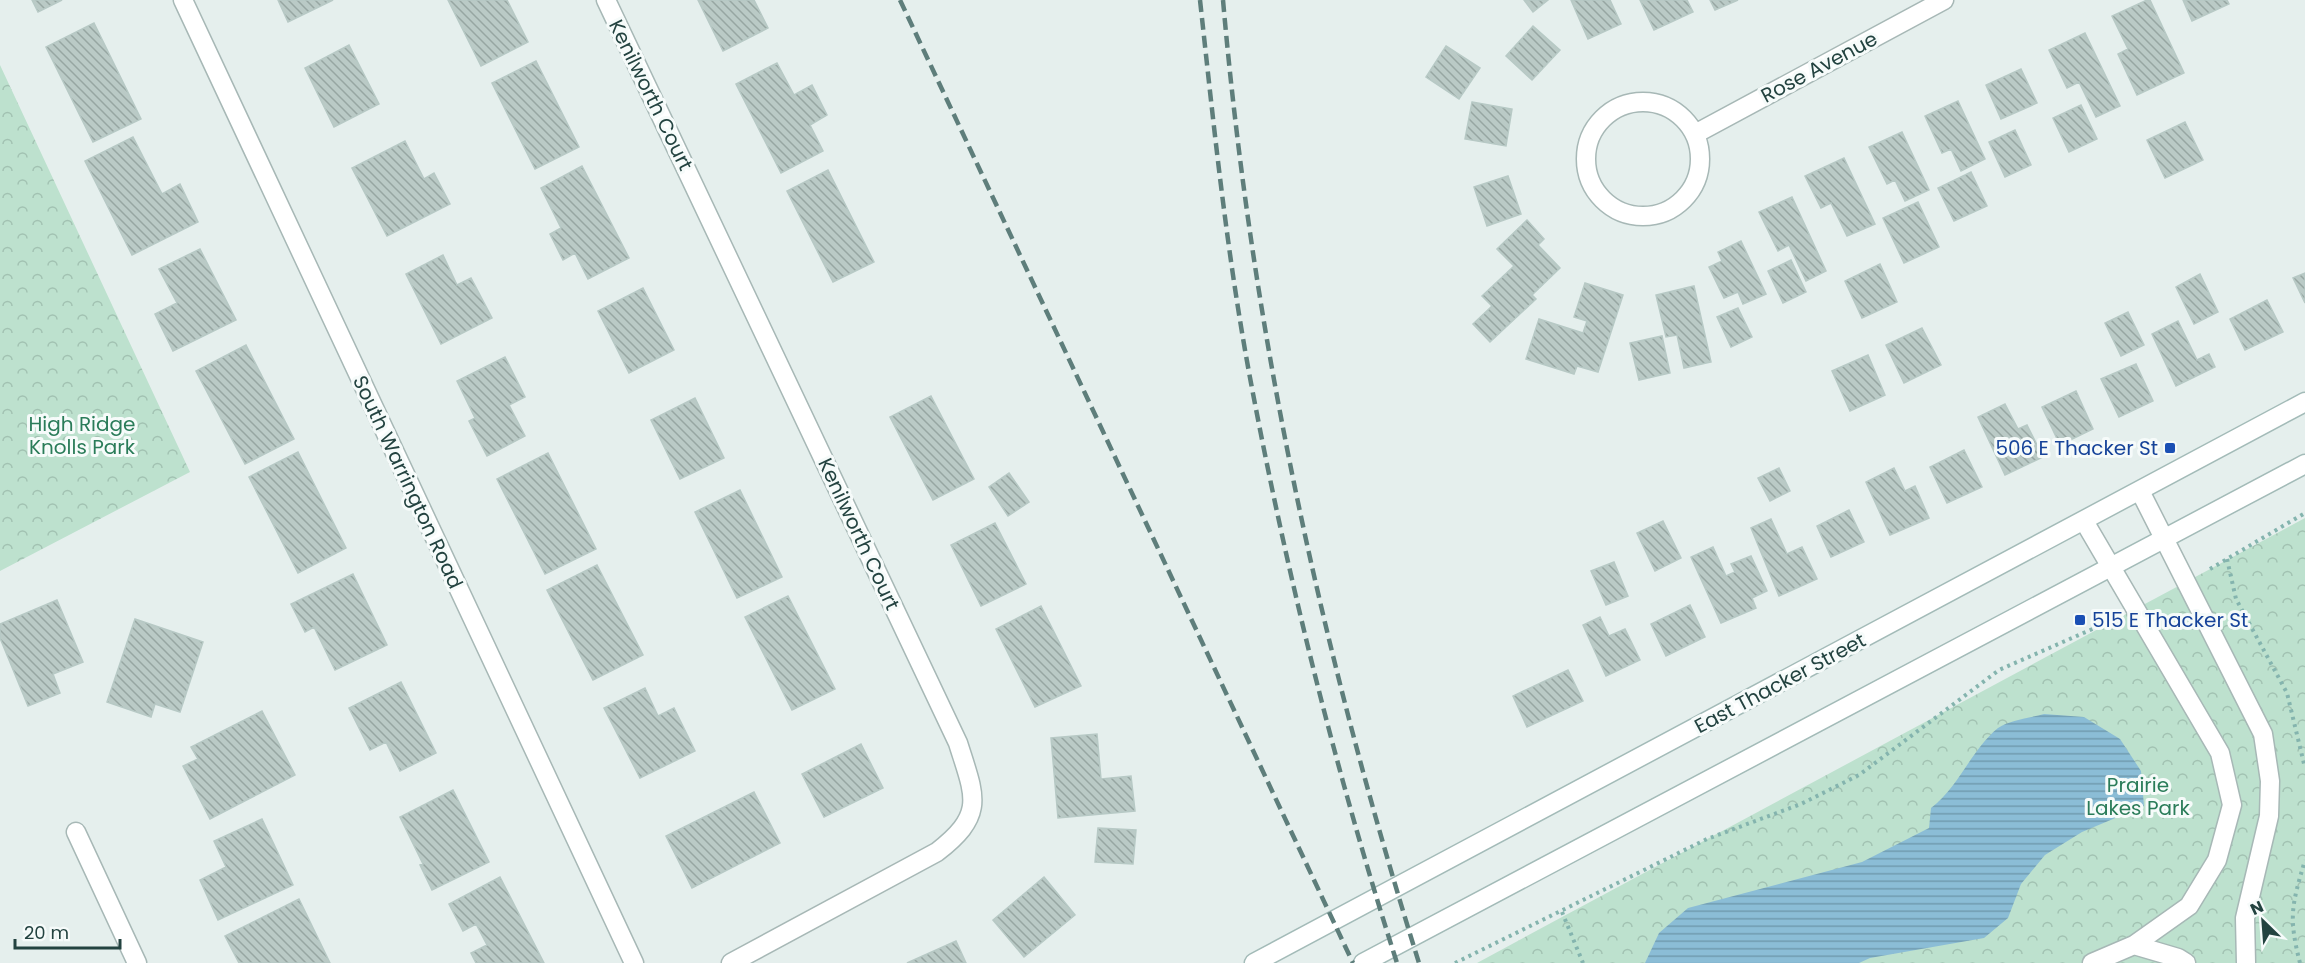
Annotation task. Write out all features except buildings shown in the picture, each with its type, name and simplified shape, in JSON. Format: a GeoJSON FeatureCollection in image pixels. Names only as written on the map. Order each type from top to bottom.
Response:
{"type":"FeatureCollection","features":[{"type":"Feature","properties":{"kind":"street","name":"South Warrington Road"},"geometry":{"type":"LineString","coordinates":[[183,0],[633,963]]}},
{"type":"Feature","properties":{"kind":"street","name":"Kenilworth Court"},"geometry":{"type":"LineString","coordinates":[[606,0],[958,743],[972,786],[973,805],[968,823],[955,838],[937,852],[731,963]]}},
{"type":"Feature","properties":{"kind":"street","name":"Rose Avenue"},"geometry":{"type":"LineString","coordinates":[[1695,134],[1944,0]]}},
{"type":"Feature","properties":{"kind":"street"},"geometry":{"type":"LineString","coordinates":[[1649,102],[1668,107],[1684,118],[1695,134],[1700,152],[1700,170],[1693,188],[1682,202],[1666,212],[1648,217],[1629,216],[1612,208],[1598,196],[1589,179],[1585,160],[1589,141],[1598,124],[1612,111],[1630,103],[1649,102]]}},
{"type":"Feature","properties":{"kind":"street","name":"East Thacker Street"},"geometry":{"type":"LineString","coordinates":[[1254,963],[2305,402]]}},
{"type":"Feature","properties":{"kind":"street"},"geometry":{"type":"LineString","coordinates":[[1363,963],[2305,464]]}},
{"type":"Feature","properties":{"kind":"street"},"geometry":{"type":"LineString","coordinates":[[2140,491],[2264,734],[2270,781],[2269,816],[2245,918],[2246,963]]}},
{"type":"Feature","properties":{"kind":"street"},"geometry":{"type":"LineString","coordinates":[[2084,521],[2220,753],[2232,805],[2217,860],[2189,906],[2134,945],[2092,963]]}},
{"type":"Feature","properties":{"kind":"street"},"geometry":{"type":"LineString","coordinates":[[76,832],[137,963]]}},
{"type":"Feature","properties":{"kind":"street"},"geometry":{"type":"LineString","coordinates":[[2134,945],[2178,957],[2186,963]]}},
{"type":"Feature","properties":{"kind":"path"},"geometry":{"type":"LineString","coordinates":[[2186,584],[2305,513]]}},
{"type":"Feature","properties":{"kind":"path"},"geometry":{"type":"LineString","coordinates":[[2227,559],[2236,599],[2287,693],[2305,768]]}},
{"type":"Feature","properties":{"kind":"path"},"geometry":{"type":"LineString","coordinates":[[1455,963],[1707,839],[1801,804],[1859,775],[1999,670],[2136,610]]}},
{"type":"Feature","properties":{"kind":"path"},"geometry":{"type":"LineString","coordinates":[[2300,963],[2293,934],[2291,907],[2305,860]]}},
{"type":"Feature","properties":{"kind":"path"},"geometry":{"type":"LineString","coordinates":[[1562,912],[1583,963]]}},
{"type":"Feature","properties":{"kind":"green space","name":"High Ridge Knolls Park"},"geometry":{"type":"Polygon","coordinates":[[[0,65],[190,472],[0,571],[0,65]]]}},
{"type":"Feature","properties":{"kind":"green space","name":"Prairie Lakes Park"},"geometry":{"type":"Polygon","coordinates":[[[2305,518],[2305,963],[1477,963],[1549,924],[2305,518]]]}},
{"type":"Feature","properties":{"kind":"water"},"geometry":{"type":"Polygon","coordinates":[[[2044,714],[2084,717],[2120,739],[2141,771],[2144,806],[2082,832],[2045,855],[2021,884],[2008,918],[1984,938],[1870,958],[1859,963],[1645,963],[1659,933],[1688,908],[1862,862],[1929,828],[1931,808],[1949,790],[1980,747],[1998,728],[2008,723],[2044,714]]]}},
{"type":"Feature","properties":{"kind":"railway"},"geometry":{"type":"LineString","coordinates":[[900,0],[1353,963]]}},
{"type":"Feature","properties":{"kind":"railway"},"geometry":{"type":"LineString","coordinates":[[1200,0],[1228,240],[1242,335],[1265,456],[1297,603],[1334,748],[1397,963]]}},
{"type":"Feature","properties":{"kind":"railway"},"geometry":{"type":"LineString","coordinates":[[1223,0],[1252,246],[1295,487],[1321,606],[1351,725],[1383,844],[1419,963]]}},
{"type":"Feature","properties":{"kind":"place","name":"506 E Thacker St"},"geometry":{"type":"Point","coordinates":[2170,448]}},
{"type":"Feature","properties":{"kind":"place","name":"515 E Thacker St"},"geometry":{"type":"Point","coordinates":[2080,620]}}]}
